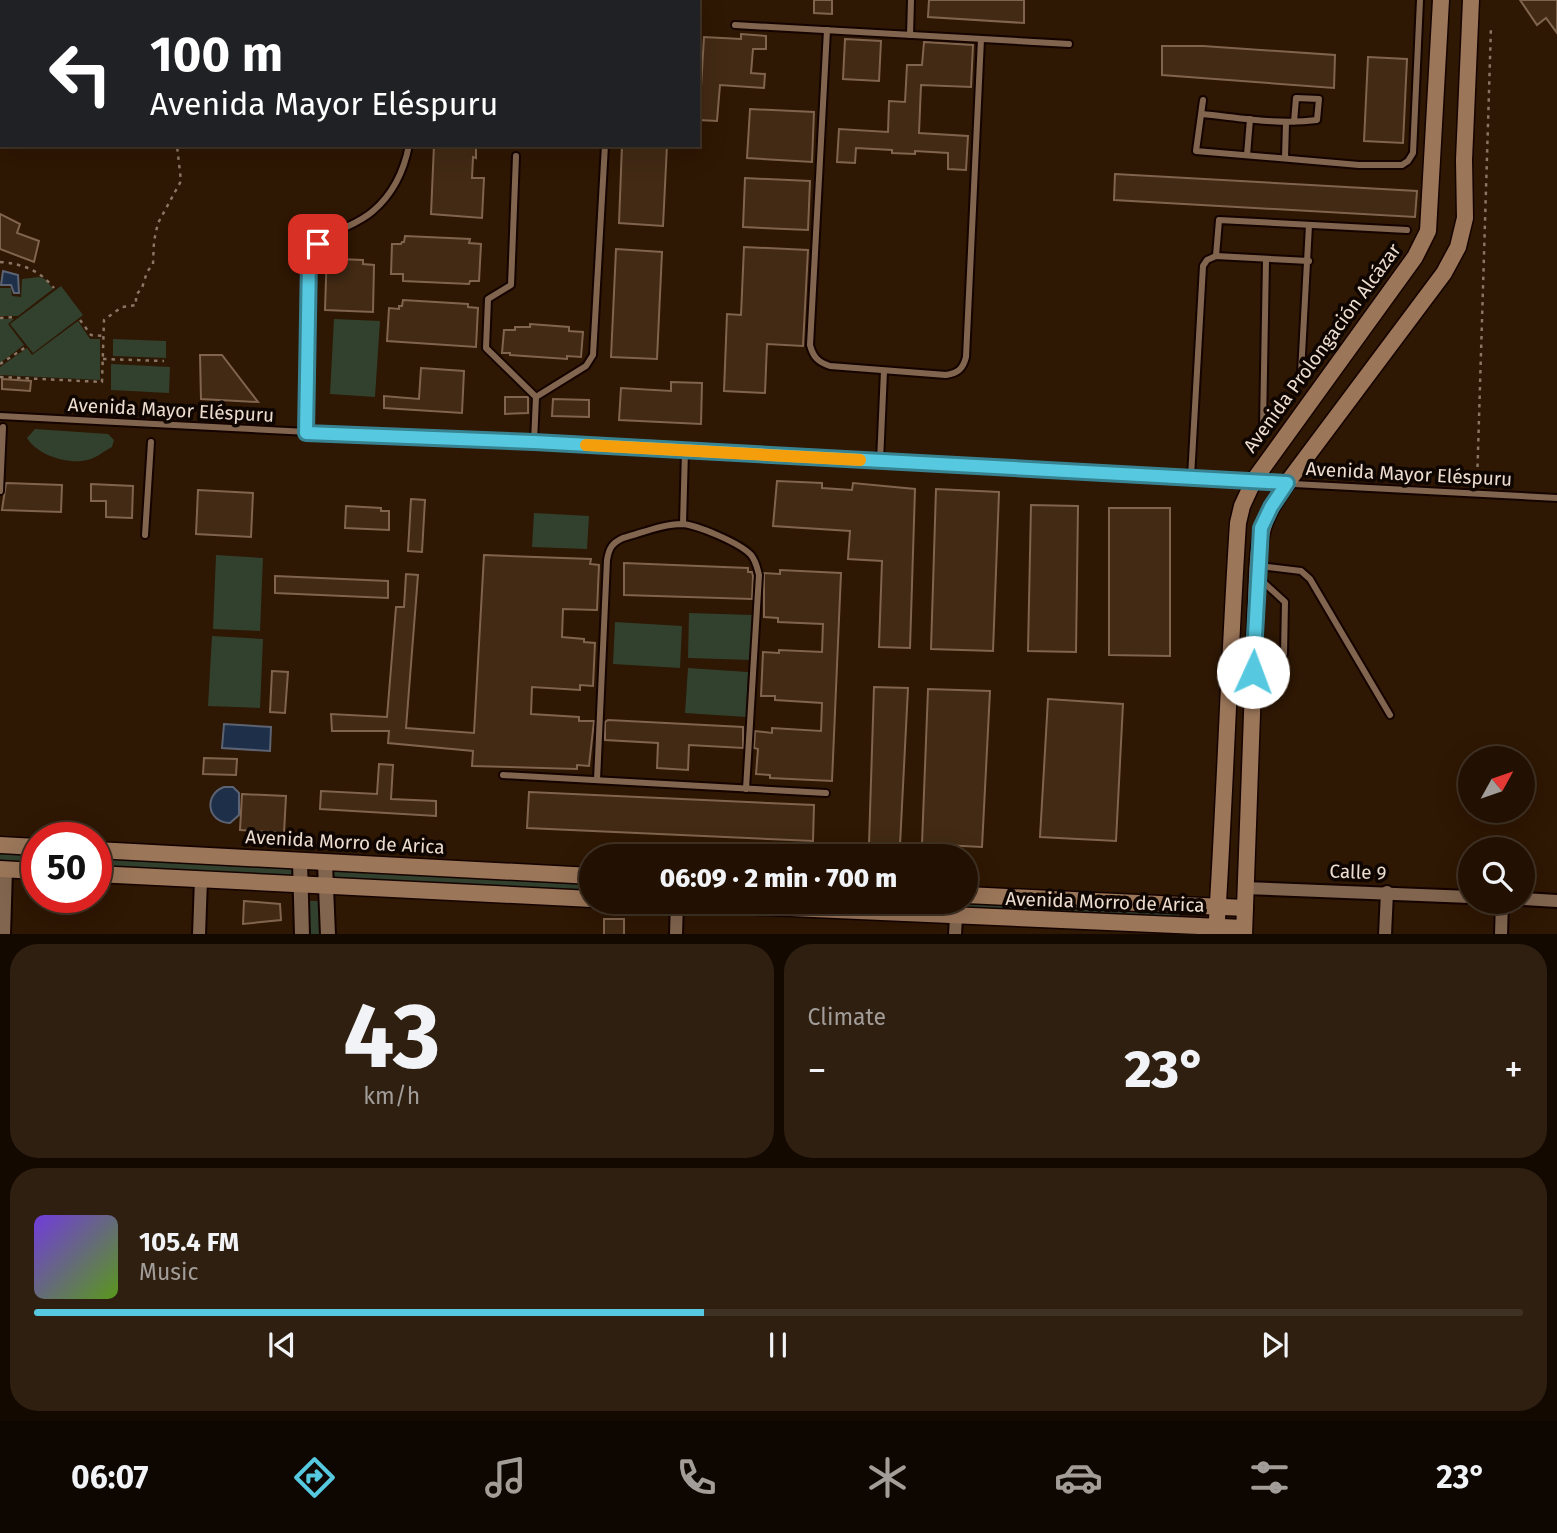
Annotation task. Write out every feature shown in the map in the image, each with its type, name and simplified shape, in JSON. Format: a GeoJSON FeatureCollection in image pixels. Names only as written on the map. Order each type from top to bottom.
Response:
{"type":"FeatureCollection","features":[{"type":"Feature","properties":{"kind":"main road","name":"Avenida Prolongación Alcázar"},"geometry":{"type":"LineString","coordinates":[[1217,931],[1228,681],[1238,523],[1242,506],[1254,480],[1415,257],[1428,231],[1441,0]]}},
{"type":"Feature","properties":{"kind":"main road"},"geometry":{"type":"LineString","coordinates":[[1244,931],[1252,677],[1261,528],[1287,483],[1444,273],[1458,247],[1465,218],[1471,0]]}},
{"type":"Feature","properties":{"kind":"main road"},"geometry":{"type":"LineString","coordinates":[[1228,681],[1252,677]]}},
{"type":"Feature","properties":{"kind":"main road"},"geometry":{"type":"LineString","coordinates":[[0,845],[21,846]]}},
{"type":"Feature","properties":{"kind":"main road","name":"Avenida Morro de Arica"},"geometry":{"type":"LineString","coordinates":[[112,850],[579,875]]}},
{"type":"Feature","properties":{"kind":"main road"},"geometry":{"type":"LineString","coordinates":[[3,869],[21,870]]}},
{"type":"Feature","properties":{"kind":"main road"},"geometry":{"type":"LineString","coordinates":[[112,875],[579,898]]}},
{"type":"Feature","properties":{"kind":"main road","name":"Avenida Morro de Arica"},"geometry":{"type":"LineString","coordinates":[[978,896],[1245,908]]}},
{"type":"Feature","properties":{"kind":"main road","name":"Avenida Morro de Arica"},"geometry":{"type":"LineString","coordinates":[[896,914],[1244,931]]}},
{"type":"Feature","properties":{"kind":"street"},"geometry":{"type":"LineString","coordinates":[[300,861],[303,934]]}},
{"type":"Feature","properties":{"kind":"street"},"geometry":{"type":"LineString","coordinates":[[325,863],[328,934]]}},
{"type":"Feature","properties":{"kind":"street"},"geometry":{"type":"LineString","coordinates":[[3,869],[4,934]]}},
{"type":"Feature","properties":{"kind":"street"},"geometry":{"type":"LineString","coordinates":[[200,934],[201,879]]}},
{"type":"Feature","properties":{"kind":"street","name":"Calle 9"},"geometry":{"type":"LineString","coordinates":[[1245,888],[1458,896]]}},
{"type":"Feature","properties":{"kind":"street"},"geometry":{"type":"LineString","coordinates":[[1385,934],[1387,892]]}},
{"type":"Feature","properties":{"kind":"street"},"geometry":{"type":"LineString","coordinates":[[1535,900],[1557,901]]}},
{"type":"Feature","properties":{"kind":"street"},"geometry":{"type":"LineString","coordinates":[[676,934],[677,914]]}},
{"type":"Feature","properties":{"kind":"street"},"geometry":{"type":"LineString","coordinates":[[1501,934],[1502,914]]}},
{"type":"Feature","properties":{"kind":"street"},"geometry":{"type":"LineString","coordinates":[[955,934],[956,917]]}},
{"type":"Feature","properties":{"kind":"lane"},"geometry":{"type":"LineString","coordinates":[[910,35],[911,0]]}},
{"type":"Feature","properties":{"kind":"lane"},"geometry":{"type":"LineString","coordinates":[[1203,100],[1196,151],[1394,166],[1408,161],[1413,153],[1420,0]]}},
{"type":"Feature","properties":{"kind":"lane"},"geometry":{"type":"LineString","coordinates":[[735,24],[1069,44]]}},
{"type":"Feature","properties":{"kind":"lane"},"geometry":{"type":"LineString","coordinates":[[827,30],[810,345],[812,354],[819,362],[830,366],[946,375],[955,374],[963,366],[966,357],[981,39]]}},
{"type":"Feature","properties":{"kind":"lane"},"geometry":{"type":"LineString","coordinates":[[1202,114],[1290,122],[1317,120],[1319,99],[1296,98],[1290,122],[1285,158]]}},
{"type":"Feature","properties":{"kind":"lane"},"geometry":{"type":"LineString","coordinates":[[1247,155],[1250,119]]}},
{"type":"Feature","properties":{"kind":"lane"},"geometry":{"type":"LineString","coordinates":[[306,433],[309,260],[312,251],[325,238],[366,217],[381,203],[403,172],[409,147]]}},
{"type":"Feature","properties":{"kind":"lane"},"geometry":{"type":"LineString","coordinates":[[536,397],[586,366],[593,355],[605,147]]}},
{"type":"Feature","properties":{"kind":"lane"},"geometry":{"type":"LineString","coordinates":[[516,156],[511,285],[488,299],[486,348],[536,397],[534,442]]}},
{"type":"Feature","properties":{"kind":"lane"},"geometry":{"type":"LineString","coordinates":[[1216,256],[1219,220],[1407,230]]}},
{"type":"Feature","properties":{"kind":"lane"},"geometry":{"type":"LineString","coordinates":[[1301,373],[1309,225]]}},
{"type":"Feature","properties":{"kind":"lane"},"geometry":{"type":"LineString","coordinates":[[1191,477],[1203,266],[1216,256],[1309,261]]}},
{"type":"Feature","properties":{"kind":"lane"},"geometry":{"type":"LineString","coordinates":[[1263,426],[1266,260]]}},
{"type":"Feature","properties":{"kind":"lane"},"geometry":{"type":"LineString","coordinates":[[880,461],[884,371]]}},
{"type":"Feature","properties":{"kind":"lane","name":"Avenida Mayor Eléspuru"},"geometry":{"type":"LineString","coordinates":[[0,416],[534,442],[1557,498]]}},
{"type":"Feature","properties":{"kind":"lane"},"geometry":{"type":"LineString","coordinates":[[0,491],[4,427]]}},
{"type":"Feature","properties":{"kind":"lane"},"geometry":{"type":"LineString","coordinates":[[145,535],[151,442]]}},
{"type":"Feature","properties":{"kind":"lane"},"geometry":{"type":"LineString","coordinates":[[683,524],[685,451]]}},
{"type":"Feature","properties":{"kind":"lane"},"geometry":{"type":"LineString","coordinates":[[597,780],[609,549],[614,542],[623,538],[683,524],[743,548],[754,558],[757,566],[759,575],[746,789]]}},
{"type":"Feature","properties":{"kind":"lane"},"geometry":{"type":"LineString","coordinates":[[1252,677],[1283,654],[1285,602],[1257,571]]}},
{"type":"Feature","properties":{"kind":"lane"},"geometry":{"type":"LineString","coordinates":[[1257,571],[1301,571],[1310,579],[1390,715]]}},
{"type":"Feature","properties":{"kind":"lane"},"geometry":{"type":"LineString","coordinates":[[503,775],[827,793]]}},
{"type":"Feature","properties":{"kind":"path"},"geometry":{"type":"LineString","coordinates":[[1476,494],[1484,316],[1491,26]]}},
{"type":"Feature","properties":{"kind":"path"},"geometry":{"type":"LineString","coordinates":[[0,377],[102,382],[104,320],[122,307],[136,305],[136,295],[153,264],[153,241],[158,223],[181,181],[177,147]]}},
{"type":"Feature","properties":{"kind":"path"},"geometry":{"type":"LineString","coordinates":[[0,261],[20,264],[44,275],[54,288]]}},
{"type":"Feature","properties":{"kind":"path"},"geometry":{"type":"LineString","coordinates":[[0,318],[15,317]]}},
{"type":"Feature","properties":{"kind":"path"},"geometry":{"type":"LineString","coordinates":[[80,320],[91,335],[103,336]]}},
{"type":"Feature","properties":{"kind":"path"},"geometry":{"type":"LineString","coordinates":[[0,364],[26,346]]}},
{"type":"Feature","properties":{"kind":"path"},"geometry":{"type":"LineString","coordinates":[[103,359],[164,361]]}},
{"type":"Feature","properties":{"kind":"green space"},"geometry":{"type":"Polygon","coordinates":[[[22,279],[45,279],[53,289],[18,316],[0,316],[0,288],[11,288],[12,296],[21,297],[22,279]]]}},
{"type":"Feature","properties":{"kind":"green space"},"geometry":{"type":"Polygon","coordinates":[[[61,286],[83,315],[33,353],[10,324],[61,286]]]}},
{"type":"Feature","properties":{"kind":"green space"},"geometry":{"type":"Polygon","coordinates":[[[0,319],[14,319],[8,324],[24,345],[0,363],[0,319]]]}},
{"type":"Feature","properties":{"kind":"green space"},"geometry":{"type":"Polygon","coordinates":[[[334,319],[380,321],[375,397],[330,394],[334,319]]]}},
{"type":"Feature","properties":{"kind":"green space"},"geometry":{"type":"Polygon","coordinates":[[[78,321],[90,339],[100,339],[100,380],[0,375],[0,367],[27,348],[32,355],[78,321]]]}},
{"type":"Feature","properties":{"kind":"green space"},"geometry":{"type":"Polygon","coordinates":[[[113,339],[166,341],[166,358],[113,356],[113,339]]]}},
{"type":"Feature","properties":{"kind":"green space"},"geometry":{"type":"Polygon","coordinates":[[[111,364],[170,367],[169,393],[111,390],[111,364]]]}},
{"type":"Feature","properties":{"kind":"green space"},"geometry":{"type":"Polygon","coordinates":[[[35,429],[108,434],[114,440],[112,447],[93,458],[62,460],[45,454],[32,444],[27,438],[35,429]]]}},
{"type":"Feature","properties":{"kind":"green space"},"geometry":{"type":"Polygon","coordinates":[[[534,513],[589,516],[587,549],[532,547],[534,513]]]}},
{"type":"Feature","properties":{"kind":"green space"},"geometry":{"type":"Polygon","coordinates":[[[216,555],[263,558],[260,631],[213,629],[216,555]]]}},
{"type":"Feature","properties":{"kind":"green space"},"geometry":{"type":"Polygon","coordinates":[[[689,613],[752,615],[752,660],[688,658],[689,613]]]}},
{"type":"Feature","properties":{"kind":"green space"},"geometry":{"type":"Polygon","coordinates":[[[615,622],[682,626],[680,668],[613,664],[615,622]]]}},
{"type":"Feature","properties":{"kind":"green space"},"geometry":{"type":"Polygon","coordinates":[[[212,636],[263,639],[260,708],[208,706],[212,636]]]}},
{"type":"Feature","properties":{"kind":"green space"},"geometry":{"type":"Polygon","coordinates":[[[688,668],[748,672],[746,717],[685,713],[688,668]]]}},
{"type":"Feature","properties":{"kind":"green space"},"geometry":{"type":"Polygon","coordinates":[[[0,852],[21,853],[21,863],[0,862],[0,852]]]}},
{"type":"Feature","properties":{"kind":"green space"},"geometry":{"type":"Polygon","coordinates":[[[112,858],[293,867],[292,879],[112,869],[112,858]]]}},
{"type":"Feature","properties":{"kind":"green space"},"geometry":{"type":"Polygon","coordinates":[[[333,867],[579,880],[579,891],[334,879],[333,867]]]}},
{"type":"Feature","properties":{"kind":"green space"},"geometry":{"type":"Polygon","coordinates":[[[310,901],[319,901],[319,934],[310,934],[310,901]]]}},
{"type":"Feature","properties":{"kind":"green space"},"geometry":{"type":"Polygon","coordinates":[[[978,902],[1179,911],[1179,921],[978,911],[978,902]]]}},
{"type":"Feature","properties":{"kind":"water"},"geometry":{"type":"Polygon","coordinates":[[[3,271],[18,275],[19,293],[14,293],[11,285],[1,285],[3,271]]]}},
{"type":"Feature","properties":{"kind":"water"},"geometry":{"type":"Polygon","coordinates":[[[224,724],[271,727],[270,751],[222,748],[224,724]]]}},
{"type":"Feature","properties":{"kind":"water"},"geometry":{"type":"Polygon","coordinates":[[[224,787],[233,787],[239,793],[239,815],[230,823],[216,818],[210,807],[213,795],[224,787]]]}},
{"type":"Feature","properties":{"kind":"building"},"geometry":{"type":"Polygon","coordinates":[[[814,0],[832,0],[832,14],[814,13],[814,0]]]}},
{"type":"Feature","properties":{"kind":"building"},"geometry":{"type":"Polygon","coordinates":[[[929,0],[1024,0],[1024,23],[928,17],[929,0]]]}},
{"type":"Feature","properties":{"kind":"building"},"geometry":{"type":"Polygon","coordinates":[[[1520,0],[1557,0],[1557,33],[1546,18],[1537,25],[1520,0]]]}},
{"type":"Feature","properties":{"kind":"building"},"geometry":{"type":"Polygon","coordinates":[[[741,34],[766,36],[766,49],[753,49],[751,73],[765,74],[764,88],[720,85],[717,121],[700,120],[704,37],[741,39],[741,34]]]}},
{"type":"Feature","properties":{"kind":"building"},"geometry":{"type":"Polygon","coordinates":[[[845,39],[881,41],[879,81],[843,79],[845,39]]]}},
{"type":"Feature","properties":{"kind":"building"},"geometry":{"type":"Polygon","coordinates":[[[924,42],[973,45],[971,87],[921,85],[919,133],[968,136],[966,170],[948,169],[948,153],[892,153],[892,150],[856,148],[855,163],[837,162],[839,129],[888,132],[889,101],[905,102],[907,65],[922,65],[924,42]]]}},
{"type":"Feature","properties":{"kind":"building"},"geometry":{"type":"Polygon","coordinates":[[[1162,46],[1203,46],[1335,55],[1334,88],[1162,75],[1162,46]]]}},
{"type":"Feature","properties":{"kind":"building"},"geometry":{"type":"Polygon","coordinates":[[[1368,57],[1407,59],[1403,143],[1364,141],[1368,57]]]}},
{"type":"Feature","properties":{"kind":"building"},"geometry":{"type":"Polygon","coordinates":[[[750,109],[814,112],[812,162],[747,158],[750,109]]]}},
{"type":"Feature","properties":{"kind":"building"},"geometry":{"type":"Polygon","coordinates":[[[434,147],[476,147],[472,178],[484,178],[482,218],[431,214],[434,147]]]}},
{"type":"Feature","properties":{"kind":"building"},"geometry":{"type":"Polygon","coordinates":[[[622,147],[667,147],[663,226],[619,223],[622,147]]]}},
{"type":"Feature","properties":{"kind":"building"},"geometry":{"type":"Polygon","coordinates":[[[1115,174],[1417,191],[1415,217],[1114,200],[1115,174]]]}},
{"type":"Feature","properties":{"kind":"building"},"geometry":{"type":"Polygon","coordinates":[[[745,178],[810,181],[808,230],[743,227],[745,178]]]}},
{"type":"Feature","properties":{"kind":"building"},"geometry":{"type":"Polygon","coordinates":[[[0,214],[20,224],[17,233],[39,241],[34,262],[0,249],[0,214]]]}},
{"type":"Feature","properties":{"kind":"building"},"geometry":{"type":"Polygon","coordinates":[[[405,236],[470,239],[469,243],[481,244],[479,281],[470,281],[469,284],[403,281],[403,274],[391,274],[392,244],[401,244],[405,236]]]}},
{"type":"Feature","properties":{"kind":"building"},"geometry":{"type":"Polygon","coordinates":[[[340,243],[339,259],[363,260],[363,264],[374,265],[373,312],[325,310],[327,248],[340,243]]]}},
{"type":"Feature","properties":{"kind":"building"},"geometry":{"type":"Polygon","coordinates":[[[744,247],[808,250],[803,346],[767,344],[765,393],[724,391],[727,314],[741,315],[744,247]]]}},
{"type":"Feature","properties":{"kind":"building"},"geometry":{"type":"Polygon","coordinates":[[[616,249],[662,252],[657,359],[611,357],[616,249]]]}},
{"type":"Feature","properties":{"kind":"building"},"geometry":{"type":"Polygon","coordinates":[[[403,300],[468,304],[468,307],[478,308],[476,347],[387,341],[389,308],[399,309],[403,300]]]}},
{"type":"Feature","properties":{"kind":"building"},"geometry":{"type":"Polygon","coordinates":[[[530,324],[569,327],[569,331],[583,332],[581,357],[567,356],[567,359],[502,353],[504,330],[530,327],[530,324]]]}},
{"type":"Feature","properties":{"kind":"building"},"geometry":{"type":"Polygon","coordinates":[[[200,355],[222,355],[258,402],[201,399],[200,355]]]}},
{"type":"Feature","properties":{"kind":"building"},"geometry":{"type":"Polygon","coordinates":[[[421,368],[464,371],[462,413],[384,408],[384,396],[419,399],[421,368]]]}},
{"type":"Feature","properties":{"kind":"building"},"geometry":{"type":"Polygon","coordinates":[[[2,379],[31,381],[30,391],[2,389],[2,379]]]}},
{"type":"Feature","properties":{"kind":"building"},"geometry":{"type":"Polygon","coordinates":[[[671,382],[702,383],[701,424],[619,420],[621,388],[671,391],[671,382]]]}},
{"type":"Feature","properties":{"kind":"building"},"geometry":{"type":"Polygon","coordinates":[[[505,397],[528,397],[528,413],[505,414],[505,397]]]}},
{"type":"Feature","properties":{"kind":"building"},"geometry":{"type":"Polygon","coordinates":[[[553,399],[589,400],[589,417],[552,416],[553,399]]]}},
{"type":"Feature","properties":{"kind":"building"},"geometry":{"type":"Polygon","coordinates":[[[777,481],[822,483],[822,488],[852,490],[853,483],[915,489],[910,648],[879,647],[882,561],[848,559],[850,531],[773,526],[777,481]]]}},
{"type":"Feature","properties":{"kind":"building"},"geometry":{"type":"Polygon","coordinates":[[[6,483],[62,485],[61,512],[2,510],[6,483]]]}},
{"type":"Feature","properties":{"kind":"building"},"geometry":{"type":"Polygon","coordinates":[[[91,484],[133,486],[132,518],[106,517],[106,501],[91,501],[91,484]]]}},
{"type":"Feature","properties":{"kind":"building"},"geometry":{"type":"Polygon","coordinates":[[[936,489],[999,492],[993,651],[931,649],[936,489]]]}},
{"type":"Feature","properties":{"kind":"building"},"geometry":{"type":"Polygon","coordinates":[[[198,490],[253,493],[251,537],[196,534],[198,490]]]}},
{"type":"Feature","properties":{"kind":"building"},"geometry":{"type":"Polygon","coordinates":[[[411,499],[425,500],[422,552],[408,551],[411,499]]]}},
{"type":"Feature","properties":{"kind":"building"},"geometry":{"type":"Polygon","coordinates":[[[1031,505],[1078,506],[1076,652],[1028,651],[1031,505]]]}},
{"type":"Feature","properties":{"kind":"building"},"geometry":{"type":"Polygon","coordinates":[[[346,506],[389,511],[389,530],[345,528],[346,506]]]}},
{"type":"Feature","properties":{"kind":"building"},"geometry":{"type":"Polygon","coordinates":[[[1109,508],[1170,508],[1170,656],[1109,655],[1109,508]]]}},
{"type":"Feature","properties":{"kind":"building"},"geometry":{"type":"Polygon","coordinates":[[[484,555],[591,559],[590,564],[599,565],[597,610],[563,609],[562,637],[595,643],[593,686],[580,685],[580,690],[532,687],[531,714],[579,717],[579,721],[594,721],[589,766],[577,765],[577,769],[472,766],[473,751],[388,743],[389,731],[332,731],[331,714],[387,717],[396,607],[404,607],[406,574],[418,575],[406,728],[474,733],[484,555]]]}},
{"type":"Feature","properties":{"kind":"building"},"geometry":{"type":"Polygon","coordinates":[[[624,563],[748,568],[748,572],[752,572],[753,576],[752,599],[624,595],[624,563]]]}},
{"type":"Feature","properties":{"kind":"building"},"geometry":{"type":"Polygon","coordinates":[[[780,570],[841,573],[832,781],[770,778],[770,775],[756,774],[758,749],[754,748],[755,731],[772,733],[772,728],[821,731],[822,703],[775,700],[775,696],[761,696],[763,652],[822,652],[823,624],[778,622],[778,618],[764,617],[764,573],[780,574],[780,570]]]}},
{"type":"Feature","properties":{"kind":"building"},"geometry":{"type":"Polygon","coordinates":[[[275,576],[388,581],[388,598],[275,593],[275,576]]]}},
{"type":"Feature","properties":{"kind":"building"},"geometry":{"type":"Polygon","coordinates":[[[272,671],[288,672],[285,713],[270,712],[272,671]]]}},
{"type":"Feature","properties":{"kind":"building"},"geometry":{"type":"Polygon","coordinates":[[[874,687],[908,688],[900,844],[869,844],[874,687]]]}},
{"type":"Feature","properties":{"kind":"building"},"geometry":{"type":"Polygon","coordinates":[[[928,689],[990,691],[982,847],[978,847],[978,844],[922,844],[928,689]]]}},
{"type":"Feature","properties":{"kind":"building"},"geometry":{"type":"Polygon","coordinates":[[[1048,699],[1123,704],[1116,841],[1040,837],[1048,699]]]}},
{"type":"Feature","properties":{"kind":"building"},"geometry":{"type":"Polygon","coordinates":[[[608,720],[743,727],[743,748],[689,745],[688,770],[657,768],[658,743],[605,740],[605,722],[608,720]]]}},
{"type":"Feature","properties":{"kind":"building"},"geometry":{"type":"Polygon","coordinates":[[[204,758],[237,759],[236,775],[203,774],[204,758]]]}},
{"type":"Feature","properties":{"kind":"building"},"geometry":{"type":"Polygon","coordinates":[[[379,764],[393,765],[391,799],[436,801],[436,816],[320,809],[321,791],[377,794],[379,764]]]}},
{"type":"Feature","properties":{"kind":"building"},"geometry":{"type":"Polygon","coordinates":[[[529,792],[814,805],[813,841],[527,828],[529,792]]]}},
{"type":"Feature","properties":{"kind":"building"},"geometry":{"type":"Polygon","coordinates":[[[242,794],[286,796],[284,833],[240,830],[242,794]]]}},
{"type":"Feature","properties":{"kind":"building"},"geometry":{"type":"Polygon","coordinates":[[[244,901],[280,904],[281,920],[243,924],[244,901]]]}},
{"type":"Feature","properties":{"kind":"building"},"geometry":{"type":"Polygon","coordinates":[[[604,919],[624,919],[624,934],[604,934],[604,919]]]}},
{"type":"Feature","properties":{"kind":"slow traffic"},"geometry":{"type":"LineString","coordinates":[[586,445],[860,460]]}},
{"type":"Feature","properties":{"kind":"route"},"geometry":{"type":"LineString","coordinates":[[318,244],[309,260],[306,433],[534,442],[1287,483],[1261,528],[1253,672]]}}]}
